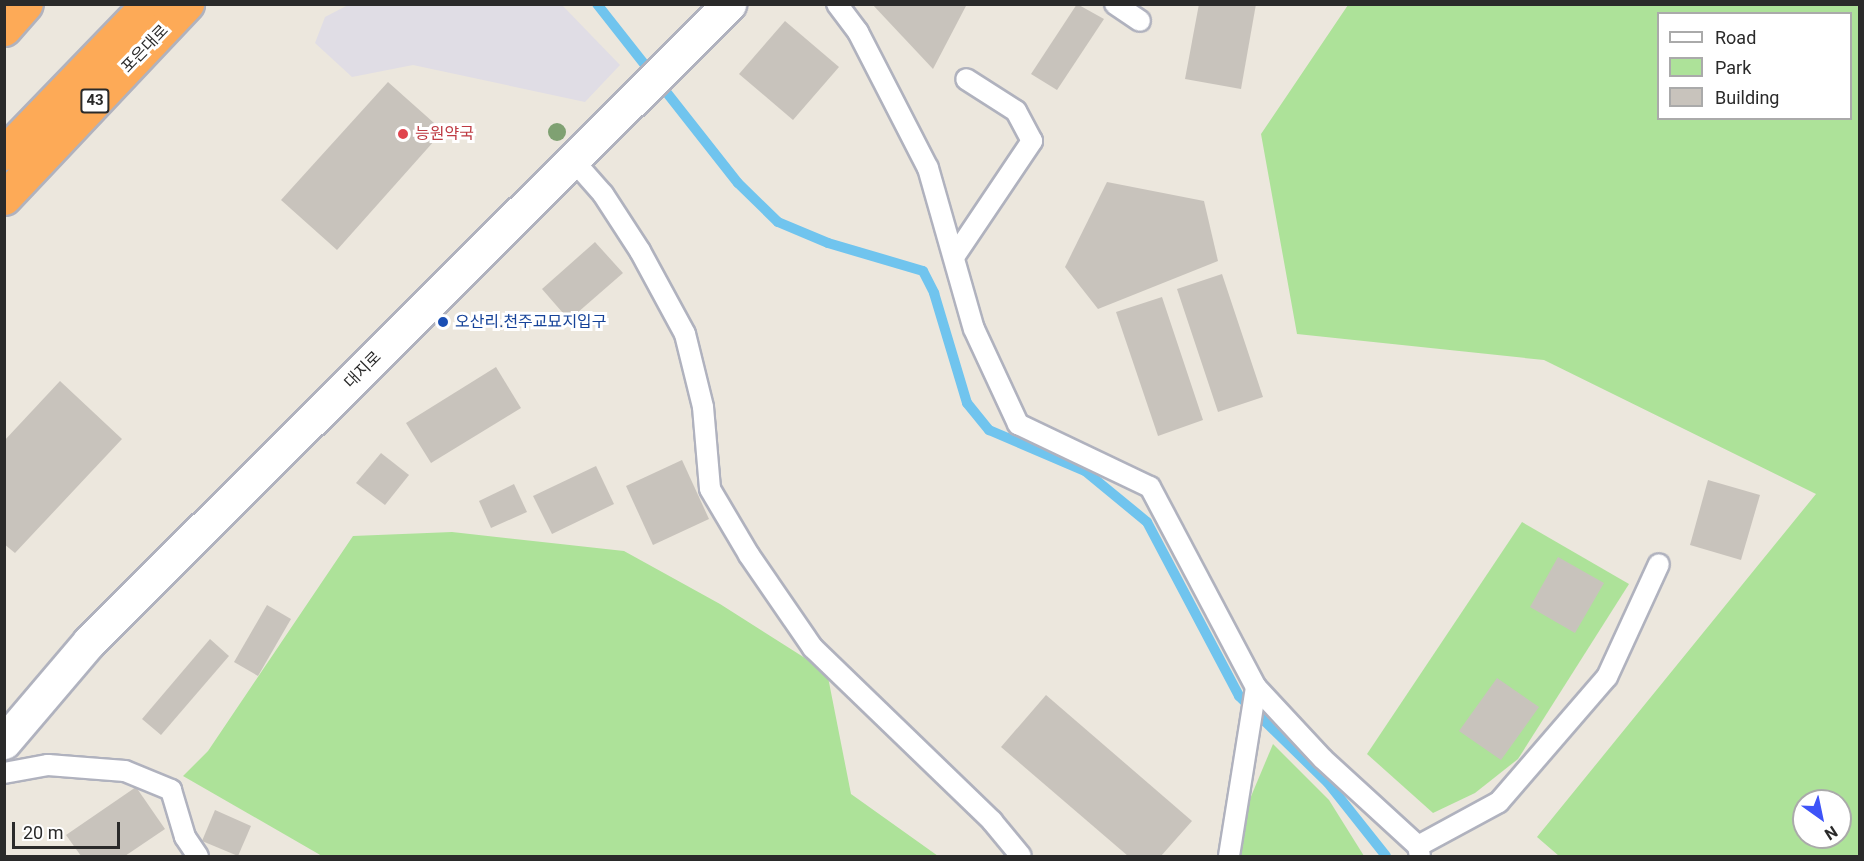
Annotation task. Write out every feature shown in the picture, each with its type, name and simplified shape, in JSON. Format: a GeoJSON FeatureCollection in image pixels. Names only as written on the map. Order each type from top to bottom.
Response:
{"type":"FeatureCollection","features":[{"type":"Feature","properties":{"kind":"highway"},"geometry":{"type":"LineString","coordinates":[[4,28],[26,4]]}},
{"type":"Feature","properties":{"kind":"highway","name":"포은대로"},"geometry":{"type":"LineString","coordinates":[[4,153],[148,4]]}},
{"type":"Feature","properties":{"kind":"highway","name":"포은대로"},"geometry":{"type":"LineString","coordinates":[[4,198],[188,4]]}},
{"type":"Feature","properties":{"kind":"main road","name":"대지로"},"geometry":{"type":"LineString","coordinates":[[4,742],[90,642],[729,4]]}},
{"type":"Feature","properties":{"kind":"lane"},"geometry":{"type":"LineString","coordinates":[[837,4],[858,32],[928,168],[974,330],[1018,424],[1150,487],[1255,691],[1419,851],[1499,802],[1607,677],[1659,564]]}},
{"type":"Feature","properties":{"kind":"lane"},"geometry":{"type":"LineString","coordinates":[[1115,4],[1140,21]]}},
{"type":"Feature","properties":{"kind":"lane"},"geometry":{"type":"LineString","coordinates":[[954,257],[1032,141],[1016,111],[966,79]]}},
{"type":"Feature","properties":{"kind":"lane"},"geometry":{"type":"LineString","coordinates":[[573,160],[603,194],[640,251],[685,334],[703,407],[710,489],[749,555],[813,648],[992,821],[1021,856]]}},
{"type":"Feature","properties":{"kind":"lane"},"geometry":{"type":"LineString","coordinates":[[1229,856],[1255,691]]}},
{"type":"Feature","properties":{"kind":"lane"},"geometry":{"type":"LineString","coordinates":[[4,773],[48,765],[125,771],[171,790],[185,837],[198,856]]}},
{"type":"Feature","properties":{"kind":"shaded area"},"geometry":{"type":"Polygon","coordinates":[[[350,4],[562,5],[620,65],[585,102],[413,65],[352,77],[315,43],[325,17],[350,4]]]}},
{"type":"Feature","properties":{"kind":"green space"},"geometry":{"type":"Polygon","coordinates":[[[1348,5],[1859,5],[1859,856],[1559,856],[1537,837],[1816,494],[1544,360],[1297,334],[1261,134],[1348,5]]]}},
{"type":"Feature","properties":{"kind":"green space"},"geometry":{"type":"Polygon","coordinates":[[[1522,522],[1629,584],[1518,759],[1475,793],[1433,813],[1367,754],[1522,522]]]}},
{"type":"Feature","properties":{"kind":"green space"},"geometry":{"type":"Polygon","coordinates":[[[452,532],[624,551],[720,604],[827,672],[851,794],[938,856],[322,856],[183,776],[208,751],[353,536],[452,532]]]}},
{"type":"Feature","properties":{"kind":"green space"},"geometry":{"type":"Polygon","coordinates":[[[1273,744],[1329,800],[1364,856],[1226,856],[1273,744]]]}},
{"type":"Feature","properties":{"kind":"building"},"geometry":{"type":"Polygon","coordinates":[[[872,4],[967,4],[933,69],[872,4]]]}},
{"type":"Feature","properties":{"kind":"building"},"geometry":{"type":"Polygon","coordinates":[[[1077,4],[1104,19],[1057,90],[1031,74],[1077,4]]]}},
{"type":"Feature","properties":{"kind":"building"},"geometry":{"type":"Polygon","coordinates":[[[1199,4],[1256,4],[1241,89],[1185,79],[1199,4]]]}},
{"type":"Feature","properties":{"kind":"building"},"geometry":{"type":"Polygon","coordinates":[[[785,21],[839,67],[793,120],[739,74],[785,21]]]}},
{"type":"Feature","properties":{"kind":"building"},"geometry":{"type":"Polygon","coordinates":[[[388,82],[443,131],[337,250],[281,200],[388,82]]]}},
{"type":"Feature","properties":{"kind":"building"},"geometry":{"type":"Polygon","coordinates":[[[1107,182],[1204,201],[1218,261],[1098,309],[1065,267],[1107,182]]]}},
{"type":"Feature","properties":{"kind":"building"},"geometry":{"type":"Polygon","coordinates":[[[595,242],[623,273],[569,320],[542,289],[595,242]]]}},
{"type":"Feature","properties":{"kind":"building"},"geometry":{"type":"Polygon","coordinates":[[[1222,274],[1263,397],[1218,412],[1177,289],[1222,274]]]}},
{"type":"Feature","properties":{"kind":"building"},"geometry":{"type":"Polygon","coordinates":[[[1162,297],[1203,420],[1158,436],[1116,312],[1162,297]]]}},
{"type":"Feature","properties":{"kind":"building"},"geometry":{"type":"Polygon","coordinates":[[[496,367],[521,408],[431,463],[406,423],[496,367]]]}},
{"type":"Feature","properties":{"kind":"building"},"geometry":{"type":"Polygon","coordinates":[[[60,381],[122,439],[15,553],[4,544],[4,441],[60,381]]]}},
{"type":"Feature","properties":{"kind":"building"},"geometry":{"type":"Polygon","coordinates":[[[381,453],[409,475],[385,505],[356,483],[381,453]]]}},
{"type":"Feature","properties":{"kind":"building"},"geometry":{"type":"Polygon","coordinates":[[[682,460],[709,519],[653,545],[626,486],[682,460]]]}},
{"type":"Feature","properties":{"kind":"building"},"geometry":{"type":"Polygon","coordinates":[[[596,466],[614,504],[552,534],[533,496],[596,466]]]}},
{"type":"Feature","properties":{"kind":"building"},"geometry":{"type":"Polygon","coordinates":[[[1708,480],[1760,495],[1741,560],[1690,545],[1708,480]]]}},
{"type":"Feature","properties":{"kind":"building"},"geometry":{"type":"Polygon","coordinates":[[[514,484],[527,512],[491,528],[479,501],[514,484]]]}},
{"type":"Feature","properties":{"kind":"building"},"geometry":{"type":"Polygon","coordinates":[[[1558,557],[1604,583],[1575,633],[1530,607],[1558,557]]]}},
{"type":"Feature","properties":{"kind":"building"},"geometry":{"type":"Polygon","coordinates":[[[267,605],[291,619],[258,676],[234,662],[267,605]]]}},
{"type":"Feature","properties":{"kind":"building"},"geometry":{"type":"Polygon","coordinates":[[[210,639],[229,656],[161,735],[142,719],[210,639]]]}},
{"type":"Feature","properties":{"kind":"building"},"geometry":{"type":"Polygon","coordinates":[[[1497,678],[1539,707],[1501,760],[1459,731],[1497,678]]]}},
{"type":"Feature","properties":{"kind":"building"},"geometry":{"type":"Polygon","coordinates":[[[1046,695],[1192,821],[1161,856],[1128,856],[1001,747],[1046,695]]]}},
{"type":"Feature","properties":{"kind":"building"},"geometry":{"type":"Polygon","coordinates":[[[136,787],[165,829],[125,856],[81,856],[66,835],[136,787]]]}},
{"type":"Feature","properties":{"kind":"building"},"geometry":{"type":"Polygon","coordinates":[[[215,810],[251,826],[238,856],[202,841],[215,810]]]}},
{"type":"Feature","properties":{"kind":"waterway"},"geometry":{"type":"LineString","coordinates":[[597,4],[738,183],[778,222],[828,243],[923,271],[934,293],[967,403],[989,430],[1085,471],[1147,522],[1239,696],[1328,783],[1386,856]]}},
{"type":"Feature","properties":{"kind":"place","name":"능원약국"},"geometry":{"type":"Point","coordinates":[403,134]}},
{"type":"Feature","properties":{"kind":"place","name":"오산리.천주교묘지입구"},"geometry":{"type":"Point","coordinates":[443,322]}}]}
